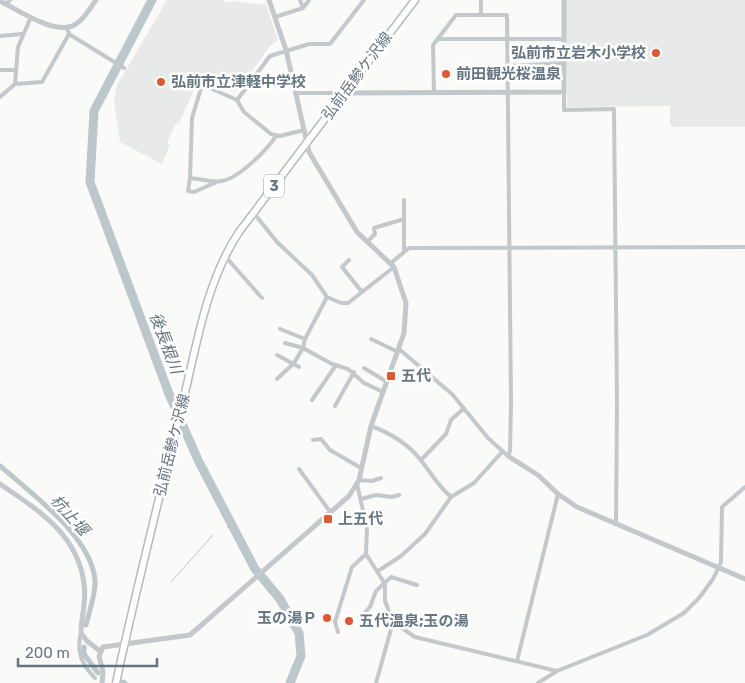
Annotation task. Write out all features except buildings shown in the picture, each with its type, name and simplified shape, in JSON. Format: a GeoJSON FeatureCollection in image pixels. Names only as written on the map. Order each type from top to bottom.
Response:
{"type":"FeatureCollection","features":[{"type":"Feature","properties":{"kind":"main road","name":"弘前岳鰺ケ沢線"},"geometry":{"type":"LineString","coordinates":[[116,683],[172,444],[209,299],[225,256],[254,212],[415,0]]}},
{"type":"Feature","properties":{"kind":"street"},"geometry":{"type":"LineString","coordinates":[[0,97],[15,84],[42,82],[68,31],[82,19],[96,0]]}},
{"type":"Feature","properties":{"kind":"street"},"geometry":{"type":"LineString","coordinates":[[269,0],[286,50],[306,143],[313,162],[357,232],[393,265],[406,302],[406,326],[399,351],[371,426],[358,482],[366,529],[366,554],[385,584],[385,602],[393,622],[415,637],[557,671]]}},
{"type":"Feature","properties":{"kind":"street"},"geometry":{"type":"LineString","coordinates":[[300,0],[303,8]]}},
{"type":"Feature","properties":{"kind":"street"},"geometry":{"type":"LineString","coordinates":[[275,17],[303,8],[309,0]]}},
{"type":"Feature","properties":{"kind":"street"},"geometry":{"type":"LineString","coordinates":[[237,100],[270,56],[308,44],[330,44],[364,0]]}},
{"type":"Feature","properties":{"kind":"street"},"geometry":{"type":"LineString","coordinates":[[481,0],[481,15]]}},
{"type":"Feature","properties":{"kind":"street"},"geometry":{"type":"LineString","coordinates":[[564,0],[564,110],[614,109],[616,524]]}},
{"type":"Feature","properties":{"kind":"street"},"geometry":{"type":"LineString","coordinates":[[0,1],[8,2],[31,17],[68,31],[124,68]]}},
{"type":"Feature","properties":{"kind":"street"},"geometry":{"type":"LineString","coordinates":[[434,93],[433,45],[456,15],[508,15],[510,442],[508,456]]}},
{"type":"Feature","properties":{"kind":"street"},"geometry":{"type":"LineString","coordinates":[[15,84],[16,54],[22,34],[31,17]]}},
{"type":"Feature","properties":{"kind":"street"},"geometry":{"type":"LineString","coordinates":[[0,36],[22,34]]}},
{"type":"Feature","properties":{"kind":"street"},"geometry":{"type":"LineString","coordinates":[[438,39],[564,39]]}},
{"type":"Feature","properties":{"kind":"street"},"geometry":{"type":"LineString","coordinates":[[508,66],[564,63]]}},
{"type":"Feature","properties":{"kind":"street"},"geometry":{"type":"LineString","coordinates":[[0,70],[15,70]]}},
{"type":"Feature","properties":{"kind":"street"},"geometry":{"type":"LineString","coordinates":[[190,79],[237,100],[244,112],[270,134],[276,136],[304,130]]}},
{"type":"Feature","properties":{"kind":"street"},"geometry":{"type":"LineString","coordinates":[[202,85],[192,118],[188,191],[194,192],[219,181]]}},
{"type":"Feature","properties":{"kind":"street"},"geometry":{"type":"LineString","coordinates":[[296,93],[564,92]]}},
{"type":"Feature","properties":{"kind":"street"},"geometry":{"type":"LineString","coordinates":[[190,178],[226,180],[251,164],[276,136]]}},
{"type":"Feature","properties":{"kind":"street"},"geometry":{"type":"LineString","coordinates":[[254,212],[277,242],[312,275],[327,297],[341,303],[348,303],[393,265],[404,250],[404,200]]}},
{"type":"Feature","properties":{"kind":"street"},"geometry":{"type":"LineString","coordinates":[[368,241],[375,234],[374,228],[404,219]]}},
{"type":"Feature","properties":{"kind":"street"},"geometry":{"type":"LineString","coordinates":[[404,250],[409,248],[745,247]]}},
{"type":"Feature","properties":{"kind":"street"},"geometry":{"type":"LineString","coordinates":[[225,256],[262,298]]}},
{"type":"Feature","properties":{"kind":"street"},"geometry":{"type":"LineString","coordinates":[[349,260],[342,267],[362,292]]}},
{"type":"Feature","properties":{"kind":"street"},"geometry":{"type":"LineString","coordinates":[[277,379],[294,363],[327,297]]}},
{"type":"Feature","properties":{"kind":"street"},"geometry":{"type":"LineString","coordinates":[[280,329],[305,339]]}},
{"type":"Feature","properties":{"kind":"street"},"geometry":{"type":"LineString","coordinates":[[371,339],[399,351],[452,394],[502,452],[538,475],[558,494],[577,507],[719,566],[745,579]]}},
{"type":"Feature","properties":{"kind":"street"},"geometry":{"type":"LineString","coordinates":[[285,342],[303,348],[354,372],[364,382],[383,392]]}},
{"type":"Feature","properties":{"kind":"street"},"geometry":{"type":"LineString","coordinates":[[277,355],[299,367]]}},
{"type":"Feature","properties":{"kind":"street"},"geometry":{"type":"LineString","coordinates":[[312,400],[336,365]]}},
{"type":"Feature","properties":{"kind":"street"},"geometry":{"type":"LineString","coordinates":[[364,368],[387,382]]}},
{"type":"Feature","properties":{"kind":"street"},"geometry":{"type":"LineString","coordinates":[[335,406],[354,372]]}},
{"type":"Feature","properties":{"kind":"street"},"geometry":{"type":"LineString","coordinates":[[421,460],[446,434],[451,420],[464,408]]}},
{"type":"Feature","properties":{"kind":"street"},"geometry":{"type":"LineString","coordinates":[[371,426],[394,436],[408,446],[421,460],[441,489],[451,497]]}},
{"type":"Feature","properties":{"kind":"street"},"geometry":{"type":"LineString","coordinates":[[312,440],[321,439],[330,450],[361,468]]}},
{"type":"Feature","properties":{"kind":"street"},"geometry":{"type":"LineString","coordinates":[[378,572],[401,556],[425,534],[451,497],[474,483],[502,452]]}},
{"type":"Feature","properties":{"kind":"street"},"geometry":{"type":"LineString","coordinates":[[299,469],[331,513]]}},
{"type":"Feature","properties":{"kind":"street"},"geometry":{"type":"LineString","coordinates":[[358,482],[372,481],[380,478]]}},
{"type":"Feature","properties":{"kind":"street"},"geometry":{"type":"LineString","coordinates":[[102,683],[103,672],[99,656],[103,648],[190,635],[331,513],[349,496],[358,482]]}},
{"type":"Feature","properties":{"kind":"street"},"geometry":{"type":"LineString","coordinates":[[0,484],[46,516],[75,549],[85,585],[78,641],[81,662],[95,678]]}},
{"type":"Feature","properties":{"kind":"street"},"geometry":{"type":"LineString","coordinates":[[538,683],[557,671],[647,635],[684,613],[699,598],[721,562],[722,507],[745,487]]}},
{"type":"Feature","properties":{"kind":"street"},"geometry":{"type":"LineString","coordinates":[[517,661],[558,494]]}},
{"type":"Feature","properties":{"kind":"street"},"geometry":{"type":"LineString","coordinates":[[360,499],[376,495],[392,497],[399,495]]}},
{"type":"Feature","properties":{"kind":"street"},"geometry":{"type":"LineString","coordinates":[[338,632],[335,622],[352,568],[366,554]]}},
{"type":"Feature","properties":{"kind":"street"},"geometry":{"type":"LineString","coordinates":[[361,617],[370,607],[376,591],[391,577],[417,585]]}},
{"type":"Feature","properties":{"kind":"street"},"geometry":{"type":"LineString","coordinates":[[376,683],[393,622]]}},
{"type":"Feature","properties":{"kind":"street"},"geometry":{"type":"LineString","coordinates":[[80,634],[100,651]]}},
{"type":"Feature","properties":{"kind":"shaded area","name":"弘前市立津軽中学校"},"geometry":{"type":"Polygon","coordinates":[[[167,0],[222,0],[229,3],[233,1],[266,5],[278,40],[269,47],[239,90],[231,91],[205,80],[200,87],[196,85],[179,124],[176,123],[167,143],[170,145],[162,164],[120,142],[114,100],[116,87],[167,0]]]}},
{"type":"Feature","properties":{"kind":"shaded area","name":"弘前市立岩木小学校"},"geometry":{"type":"Polygon","coordinates":[[[566,0],[745,0],[745,127],[674,127],[670,125],[670,106],[567,107],[566,0]]]}},
{"type":"Feature","properties":{"kind":"waterway","name":"後長根川"},"geometry":{"type":"LineString","coordinates":[[152,0],[94,111],[90,182],[169,394],[198,460],[255,569],[280,599],[299,633],[301,656],[290,683]]}},
{"type":"Feature","properties":{"kind":"waterway","name":"杭止堰"},"geometry":{"type":"LineString","coordinates":[[0,466],[43,502],[83,547],[91,564],[95,580],[86,625]]}},
{"type":"Feature","properties":{"kind":"waterway","name":"後長根川"},"geometry":{"type":"LineString","coordinates":[[227,528],[231,526]]}},
{"type":"Feature","properties":{"kind":"waterway"},"geometry":{"type":"LineString","coordinates":[[171,582],[213,535]]}},
{"type":"Feature","properties":{"kind":"waterway","name":"杭止堰"},"geometry":{"type":"LineString","coordinates":[[84,647],[84,654],[98,673]]}},
{"type":"Feature","properties":{"kind":"place","name":"弘前市立岩木小学校"},"geometry":{"type":"Point","coordinates":[656,53]}},
{"type":"Feature","properties":{"kind":"place","name":"前田観光桜温泉"},"geometry":{"type":"Point","coordinates":[446,74]}},
{"type":"Feature","properties":{"kind":"place","name":"弘前市立津軽中学校"},"geometry":{"type":"Point","coordinates":[161,82]}},
{"type":"Feature","properties":{"kind":"place","name":"五代"},"geometry":{"type":"Point","coordinates":[391,376]}},
{"type":"Feature","properties":{"kind":"place","name":"上五代"},"geometry":{"type":"Point","coordinates":[328,519]}},
{"type":"Feature","properties":{"kind":"place","name":"玉の湯Ｐ"},"geometry":{"type":"Point","coordinates":[327,618]}},
{"type":"Feature","properties":{"kind":"place","name":"五代温泉;玉の湯"},"geometry":{"type":"Point","coordinates":[349,621]}}]}
